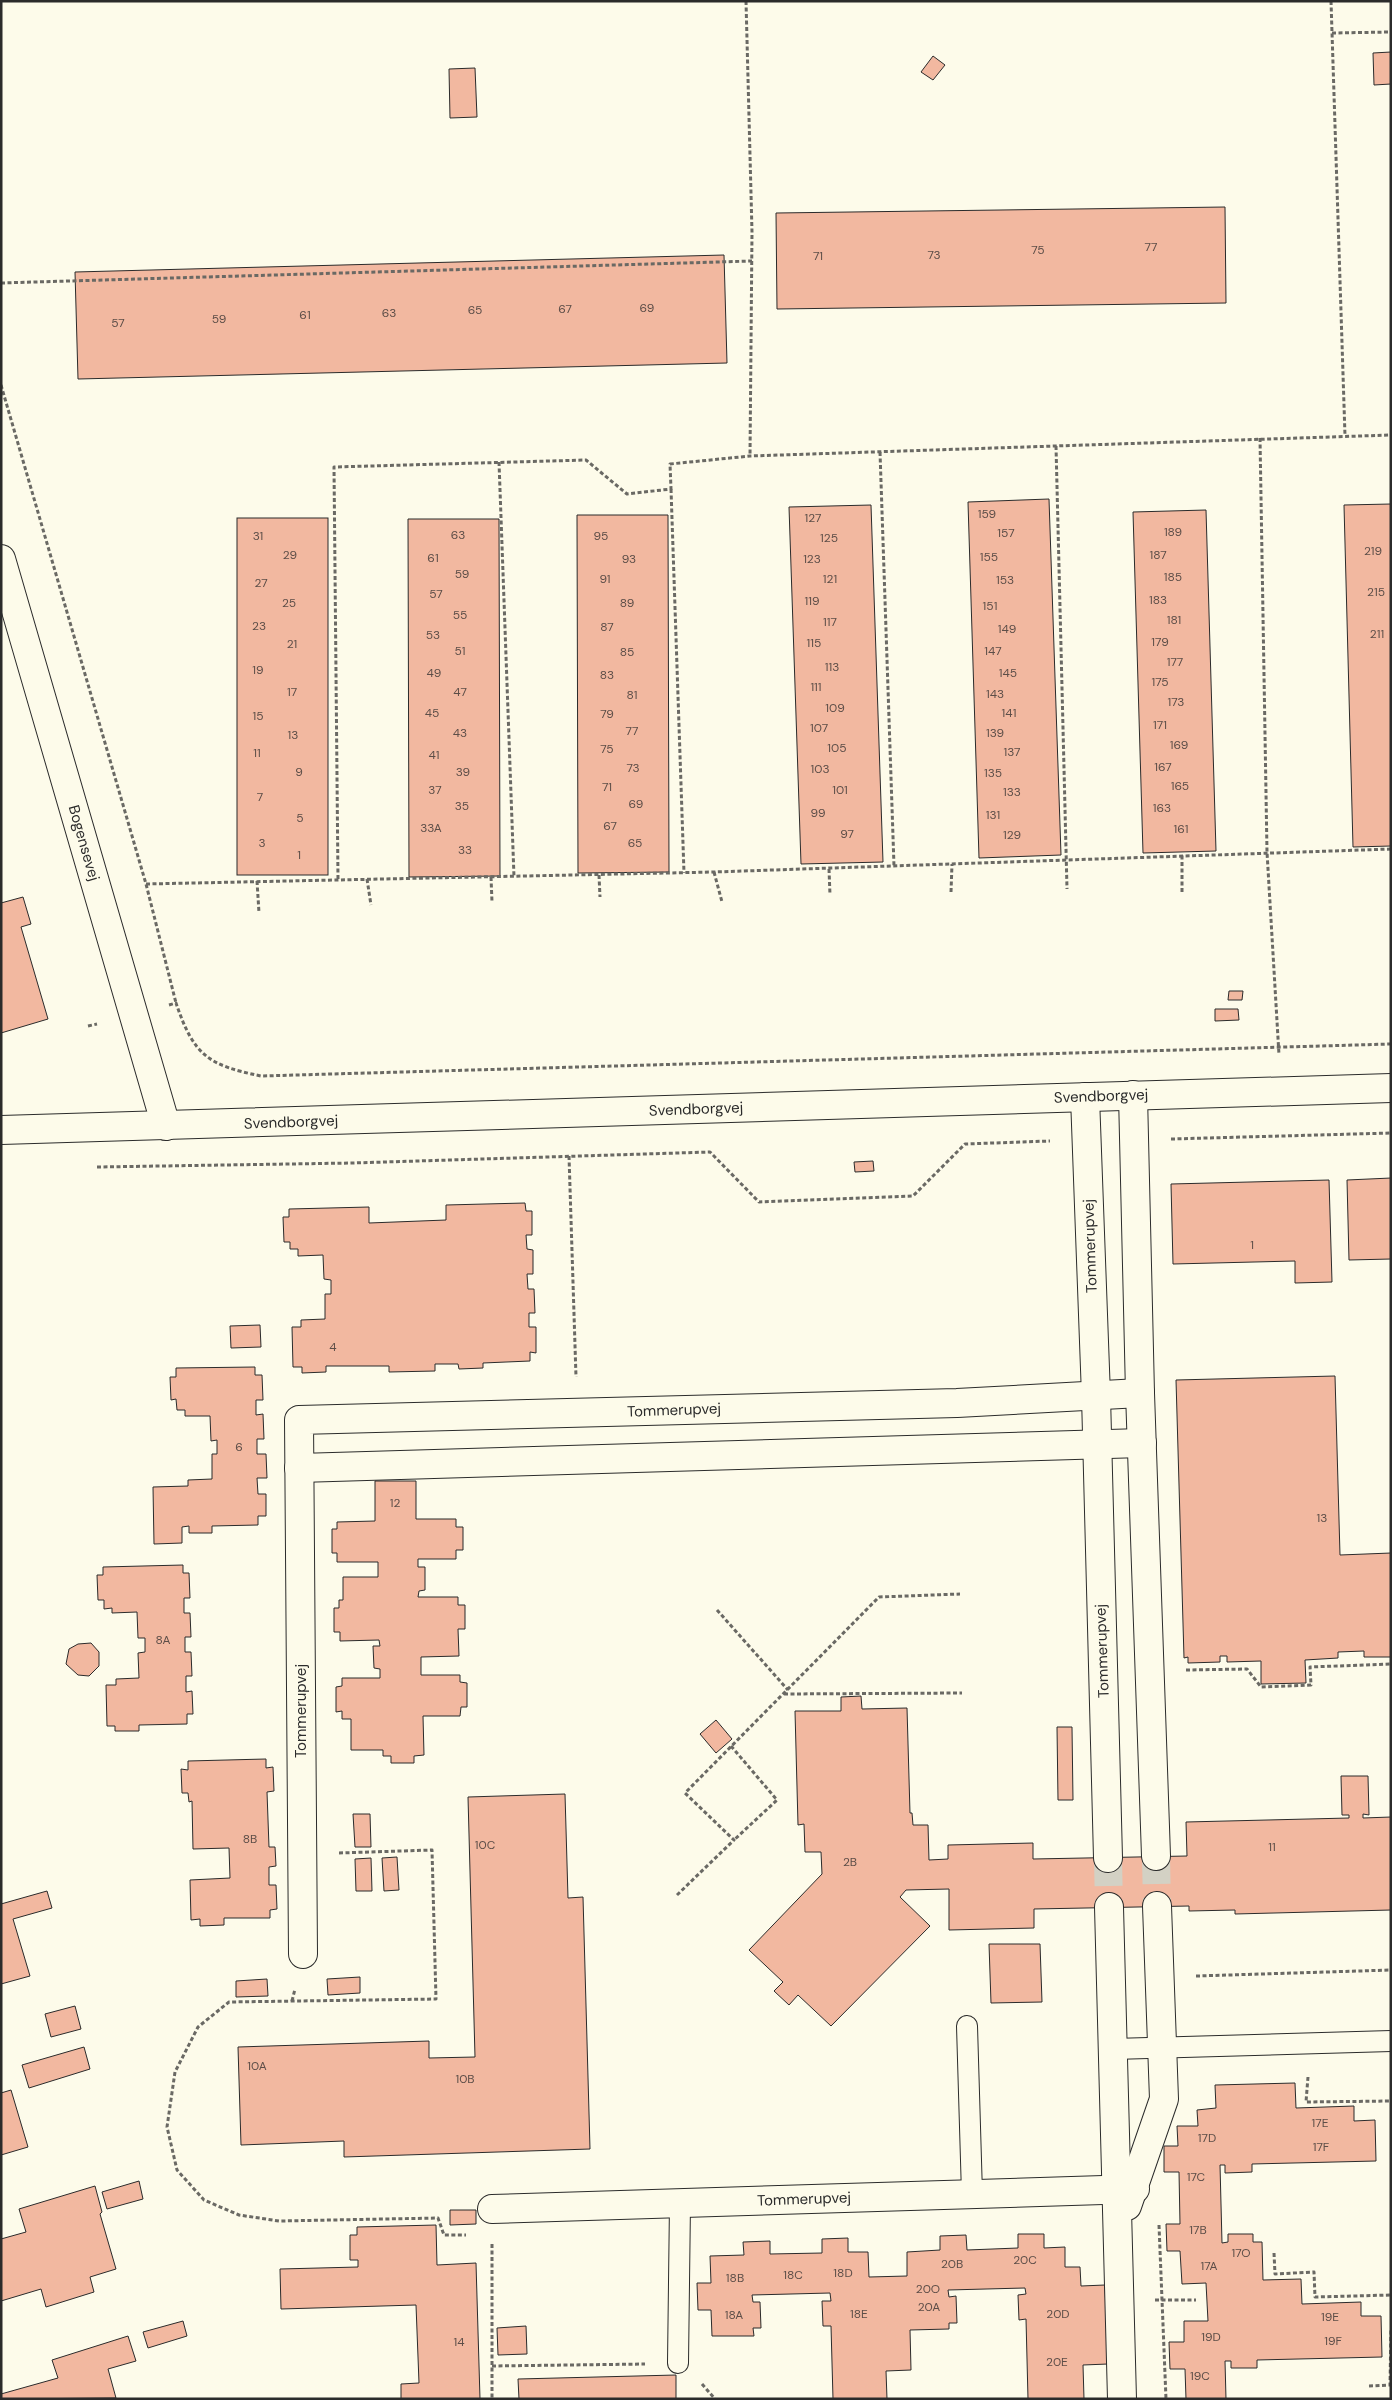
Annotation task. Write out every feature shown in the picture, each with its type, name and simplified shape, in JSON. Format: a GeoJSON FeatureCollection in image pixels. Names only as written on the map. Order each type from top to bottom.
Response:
{"type":"FeatureCollection","features":[{"type":"Feature","properties":{"kind":"street","name":"Bogensevej"},"geometry":{"type":"LineString","coordinates":[[1,559],[166,1126]]}},
{"type":"Feature","properties":{"kind":"street","name":"Svendborgvej"},"geometry":{"type":"LineString","coordinates":[[1,1130],[1391,1088]]}},
{"type":"Feature","properties":{"kind":"street","name":"Tommerupvej"},"geometry":{"type":"LineString","coordinates":[[1085,1096],[1096,1396],[1108,1858]]}},
{"type":"Feature","properties":{"kind":"street"},"geometry":{"type":"LineString","coordinates":[[1133,1096],[1140,1393],[1156,1856]]}},
{"type":"Feature","properties":{"kind":"street","name":"Tommerupvej"},"geometry":{"type":"LineString","coordinates":[[303,1954],[299,1420],[957,1403],[1140,1393]]}},
{"type":"Feature","properties":{"kind":"street"},"geometry":{"type":"LineString","coordinates":[[299,1468],[1142,1443]]}},
{"type":"Feature","properties":{"kind":"street"},"geometry":{"type":"LineString","coordinates":[[1122,2399],[1118,2228],[1126,2189],[1164,2099],[1157,1906]]}},
{"type":"Feature","properties":{"kind":"street"},"geometry":{"type":"LineString","coordinates":[[1109,1907],[1113,2049],[1126,2189]]}},
{"type":"Feature","properties":{"kind":"street","name":"Tommerupvej"},"geometry":{"type":"LineString","coordinates":[[492,2221],[680,2203],[1126,2189]]}},
{"type":"Feature","properties":{"kind":"lane"},"geometry":{"type":"LineString","coordinates":[[967,2026],[972,2194]]}},
{"type":"Feature","properties":{"kind":"lane"},"geometry":{"type":"LineString","coordinates":[[1113,2049],[1391,2041]]}},
{"type":"Feature","properties":{"kind":"lane"},"geometry":{"type":"LineString","coordinates":[[678,2363],[680,2203]]}},
{"type":"Feature","properties":{"kind":"path"},"geometry":{"type":"LineString","coordinates":[[746,1],[752,261],[750,456]]}},
{"type":"Feature","properties":{"kind":"path"},"geometry":{"type":"LineString","coordinates":[[1331,1],[1346,436]]}},
{"type":"Feature","properties":{"kind":"path"},"geometry":{"type":"LineString","coordinates":[[1332,33],[1391,32]]}},
{"type":"Feature","properties":{"kind":"path"},"geometry":{"type":"LineString","coordinates":[[1,283],[752,261]]}},
{"type":"Feature","properties":{"kind":"path"},"geometry":{"type":"LineString","coordinates":[[1,385],[146,884],[176,1003],[186,1033],[204,1055],[229,1070],[262,1076],[1391,1044]]}},
{"type":"Feature","properties":{"kind":"path"},"geometry":{"type":"LineString","coordinates":[[684,873],[670,464],[750,456],[1391,435]]}},
{"type":"Feature","properties":{"kind":"path"},"geometry":{"type":"LineString","coordinates":[[1260,438],[1267,852],[1281,1091]]}},
{"type":"Feature","properties":{"kind":"path"},"geometry":{"type":"LineString","coordinates":[[1056,446],[1067,889]]}},
{"type":"Feature","properties":{"kind":"path"},"geometry":{"type":"LineString","coordinates":[[880,452],[894,866]]}},
{"type":"Feature","properties":{"kind":"path"},"geometry":{"type":"LineString","coordinates":[[338,879],[334,467],[586,460],[626,494],[671,489]]}},
{"type":"Feature","properties":{"kind":"path"},"geometry":{"type":"LineString","coordinates":[[499,462],[514,876]]}},
{"type":"Feature","properties":{"kind":"path"},"geometry":{"type":"LineString","coordinates":[[146,884],[684,873],[1391,849]]}},
{"type":"Feature","properties":{"kind":"path"},"geometry":{"type":"LineString","coordinates":[[1182,856],[1182,892]]}},
{"type":"Feature","properties":{"kind":"path"},"geometry":{"type":"LineString","coordinates":[[951,892],[952,864]]}},
{"type":"Feature","properties":{"kind":"path"},"geometry":{"type":"LineString","coordinates":[[829,868],[830,895]]}},
{"type":"Feature","properties":{"kind":"path"},"geometry":{"type":"LineString","coordinates":[[714,872],[722,902]]}},
{"type":"Feature","properties":{"kind":"path"},"geometry":{"type":"LineString","coordinates":[[599,875],[600,897]]}},
{"type":"Feature","properties":{"kind":"path"},"geometry":{"type":"LineString","coordinates":[[491,877],[492,902]]}},
{"type":"Feature","properties":{"kind":"path"},"geometry":{"type":"LineString","coordinates":[[366,879],[371,905]]}},
{"type":"Feature","properties":{"kind":"path"},"geometry":{"type":"LineString","coordinates":[[257,881],[258,914]]}},
{"type":"Feature","properties":{"kind":"path"},"geometry":{"type":"LineString","coordinates":[[88,1026],[176,1003]]}},
{"type":"Feature","properties":{"kind":"path"},"geometry":{"type":"LineString","coordinates":[[1134,1140],[1391,1133]]}},
{"type":"Feature","properties":{"kind":"path"},"geometry":{"type":"LineString","coordinates":[[89,1167],[710,1152],[759,1202],[769,1202],[913,1196],[965,1144],[1086,1140]]}},
{"type":"Feature","properties":{"kind":"path"},"geometry":{"type":"LineString","coordinates":[[569,1156],[577,1413]]}},
{"type":"Feature","properties":{"kind":"path"},"geometry":{"type":"LineString","coordinates":[[734,1840],[685,1793],[879,1598],[960,1594]]}},
{"type":"Feature","properties":{"kind":"path"},"geometry":{"type":"LineString","coordinates":[[717,1610],[788,1690]]}},
{"type":"Feature","properties":{"kind":"path"},"geometry":{"type":"LineString","coordinates":[[1149,1667],[1187,1670],[1247,1669],[1261,1687],[1311,1685],[1310,1667],[1391,1664]]}},
{"type":"Feature","properties":{"kind":"path"},"geometry":{"type":"LineString","coordinates":[[783,1694],[962,1693]]}},
{"type":"Feature","properties":{"kind":"path"},"geometry":{"type":"LineString","coordinates":[[677,1895],[777,1800],[731,1746]]}},
{"type":"Feature","properties":{"kind":"path"},"geometry":{"type":"LineString","coordinates":[[302,1854],[432,1850],[436,1999],[230,2002],[198,2027],[175,2072],[167,2127],[177,2170],[204,2200],[239,2215],[279,2221],[438,2218],[444,2235],[492,2221],[492,2399]]}},
{"type":"Feature","properties":{"kind":"path"},"geometry":{"type":"LineString","coordinates":[[1160,1977],[1391,1970]]}},
{"type":"Feature","properties":{"kind":"path"},"geometry":{"type":"LineString","coordinates":[[1298,2078],[1308,2078],[1306,2102],[1391,2101]]}},
{"type":"Feature","properties":{"kind":"path"},"geometry":{"type":"LineString","coordinates":[[1126,2189],[1157,2191],[1166,2399]]}},
{"type":"Feature","properties":{"kind":"path"},"geometry":{"type":"LineString","coordinates":[[1274,2253],[1275,2274],[1314,2272],[1315,2297],[1391,2295]]}},
{"type":"Feature","properties":{"kind":"path"},"geometry":{"type":"LineString","coordinates":[[1369,2386],[1390,2385],[1391,2328]]}},
{"type":"Feature","properties":{"kind":"path"},"geometry":{"type":"LineString","coordinates":[[492,2366],[683,2363],[715,2399]]}},
{"type":"Feature","properties":{"kind":"building"},"geometry":{"type":"Polygon","coordinates":[[[1391,52],[1391,84],[1374,85],[1373,53],[1391,52]]]}},
{"type":"Feature","properties":{"kind":"building"},"geometry":{"type":"Polygon","coordinates":[[[933,56],[945,65],[933,80],[921,72],[933,56]]]}},
{"type":"Feature","properties":{"kind":"building"},"geometry":{"type":"Polygon","coordinates":[[[475,68],[477,117],[450,118],[449,69],[475,68]]]}},
{"type":"Feature","properties":{"kind":"building"},"geometry":{"type":"Polygon","coordinates":[[[1225,207],[1226,303],[777,309],[776,213],[1225,207]]]}},
{"type":"Feature","properties":{"kind":"building"},"geometry":{"type":"Polygon","coordinates":[[[724,255],[727,363],[78,379],[75,272],[724,255]]]}},
{"type":"Feature","properties":{"kind":"building"},"geometry":{"type":"Polygon","coordinates":[[[1049,499],[1061,855],[979,858],[968,502],[1049,499]]]}},
{"type":"Feature","properties":{"kind":"building"},"geometry":{"type":"Polygon","coordinates":[[[1391,504],[1391,846],[1353,847],[1344,505],[1391,504]]]}},
{"type":"Feature","properties":{"kind":"building"},"geometry":{"type":"Polygon","coordinates":[[[871,505],[883,862],[801,864],[789,507],[871,505]]]}},
{"type":"Feature","properties":{"kind":"building"},"geometry":{"type":"Polygon","coordinates":[[[1206,510],[1216,851],[1143,853],[1133,512],[1206,510]]]}},
{"type":"Feature","properties":{"kind":"building"},"geometry":{"type":"Polygon","coordinates":[[[577,515],[668,515],[669,872],[578,873],[577,515]]]}},
{"type":"Feature","properties":{"kind":"building"},"geometry":{"type":"Polygon","coordinates":[[[237,518],[328,518],[328,875],[237,875],[237,518]]]}},
{"type":"Feature","properties":{"kind":"building"},"geometry":{"type":"Polygon","coordinates":[[[408,519],[499,519],[500,876],[409,877],[408,519]]]}},
{"type":"Feature","properties":{"kind":"building"},"geometry":{"type":"Polygon","coordinates":[[[23,897],[31,924],[21,927],[48,1019],[1,1033],[1,903],[23,897]]]}},
{"type":"Feature","properties":{"kind":"building"},"geometry":{"type":"Polygon","coordinates":[[[1229,991],[1243,991],[1242,1000],[1228,1000],[1229,991]]]}},
{"type":"Feature","properties":{"kind":"building"},"geometry":{"type":"Polygon","coordinates":[[[1215,1009],[1238,1009],[1239,1020],[1215,1021],[1215,1009]]]}},
{"type":"Feature","properties":{"kind":"building"},"geometry":{"type":"Polygon","coordinates":[[[873,1161],[874,1171],[855,1172],[854,1162],[873,1161]]]}},
{"type":"Feature","properties":{"kind":"building"},"geometry":{"type":"Polygon","coordinates":[[[1391,1178],[1391,1259],[1349,1260],[1347,1180],[1391,1178]]]}},
{"type":"Feature","properties":{"kind":"building"},"geometry":{"type":"Polygon","coordinates":[[[1329,1180],[1332,1282],[1295,1283],[1295,1261],[1173,1264],[1171,1184],[1329,1180]]]}},
{"type":"Feature","properties":{"kind":"building"},"geometry":{"type":"Polygon","coordinates":[[[525,1203],[526,1211],[532,1211],[532,1235],[526,1235],[527,1249],[533,1250],[533,1274],[527,1274],[528,1289],[534,1289],[535,1313],[529,1313],[529,1327],[536,1327],[536,1353],[530,1352],[530,1361],[483,1363],[483,1368],[459,1369],[458,1364],[435,1364],[435,1371],[389,1372],[389,1366],[326,1366],[326,1372],[302,1373],[302,1367],[293,1367],[292,1327],[301,1327],[301,1320],[325,1319],[325,1294],[331,1294],[331,1280],[324,1279],[323,1255],[298,1256],[298,1249],[290,1249],[290,1242],[284,1242],[283,1217],[289,1217],[289,1209],[369,1207],[369,1223],[446,1220],[446,1205],[525,1203]]]}},
{"type":"Feature","properties":{"kind":"building"},"geometry":{"type":"Polygon","coordinates":[[[260,1325],[261,1347],[231,1348],[230,1326],[260,1325]]]}},
{"type":"Feature","properties":{"kind":"building"},"geometry":{"type":"Polygon","coordinates":[[[255,1367],[255,1375],[262,1375],[263,1400],[256,1400],[256,1415],[263,1414],[264,1439],[257,1439],[257,1454],[266,1454],[267,1478],[257,1478],[258,1494],[266,1494],[266,1516],[258,1516],[258,1525],[212,1526],[212,1533],[189,1533],[189,1526],[182,1527],[182,1543],[154,1544],[153,1487],[188,1486],[188,1480],[212,1479],[212,1454],[217,1454],[217,1440],[211,1441],[210,1416],[185,1416],[185,1410],[177,1410],[176,1399],[171,1400],[170,1377],[176,1377],[176,1368],[255,1367]]]}},
{"type":"Feature","properties":{"kind":"building"},"geometry":{"type":"Polygon","coordinates":[[[1335,1376],[1340,1555],[1391,1553],[1391,1657],[1364,1657],[1364,1651],[1338,1652],[1338,1658],[1305,1660],[1306,1683],[1261,1684],[1261,1661],[1227,1662],[1227,1656],[1220,1656],[1220,1662],[1188,1663],[1188,1657],[1184,1658],[1176,1380],[1335,1376]]]}},
{"type":"Feature","properties":{"kind":"building"},"geometry":{"type":"Polygon","coordinates":[[[375,1481],[416,1481],[416,1519],[456,1519],[456,1527],[463,1527],[463,1550],[456,1550],[456,1559],[418,1559],[418,1567],[425,1567],[425,1590],[419,1591],[418,1597],[458,1597],[458,1605],[465,1605],[465,1629],[458,1629],[459,1656],[421,1657],[421,1675],[460,1675],[460,1682],[467,1683],[467,1707],[461,1707],[460,1716],[423,1716],[424,1755],[414,1756],[414,1763],[391,1763],[391,1756],[383,1756],[383,1750],[351,1750],[351,1719],[342,1719],[342,1711],[336,1712],[336,1687],[342,1686],[342,1678],[380,1678],[380,1669],[374,1668],[373,1646],[380,1646],[379,1640],[340,1641],[340,1632],[334,1632],[334,1608],[339,1608],[339,1600],[343,1600],[343,1577],[378,1577],[378,1562],[337,1562],[337,1553],[332,1553],[332,1529],[337,1529],[337,1522],[375,1521],[375,1481]]]}},
{"type":"Feature","properties":{"kind":"building"},"geometry":{"type":"Polygon","coordinates":[[[183,1565],[183,1573],[189,1573],[190,1598],[184,1598],[184,1613],[190,1613],[191,1637],[185,1637],[185,1652],[191,1652],[192,1676],[186,1676],[186,1692],[192,1691],[193,1714],[187,1714],[187,1724],[139,1725],[139,1731],[115,1731],[115,1726],[107,1726],[106,1685],[116,1685],[116,1679],[139,1678],[138,1653],[145,1652],[145,1638],[138,1638],[137,1612],[112,1613],[112,1608],[104,1609],[104,1600],[98,1600],[97,1575],[103,1575],[103,1567],[183,1565]]]}},
{"type":"Feature","properties":{"kind":"building"},"geometry":{"type":"Polygon","coordinates":[[[91,1643],[99,1652],[99,1666],[89,1676],[78,1675],[66,1664],[69,1649],[78,1644],[91,1643]]]}},
{"type":"Feature","properties":{"kind":"building"},"geometry":{"type":"Polygon","coordinates":[[[861,1696],[862,1709],[907,1708],[910,1813],[912,1813],[913,1825],[928,1825],[929,1860],[948,1859],[948,1845],[1033,1843],[1033,1859],[1187,1856],[1186,1822],[1349,1818],[1349,1815],[1342,1815],[1341,1776],[1368,1776],[1369,1815],[1363,1814],[1363,1818],[1391,1817],[1391,1910],[1235,1914],[1235,1910],[1189,1911],[1189,1906],[1034,1909],[1034,1928],[949,1930],[949,1889],[906,1890],[900,1897],[930,1926],[831,2026],[798,1995],[789,2005],[774,1991],[783,1982],[749,1950],[822,1874],[821,1852],[805,1852],[804,1824],[798,1825],[795,1711],[841,1711],[841,1697],[861,1696]]]}},
{"type":"Feature","properties":{"kind":"building"},"geometry":{"type":"Polygon","coordinates":[[[716,1720],[732,1739],[716,1753],[700,1734],[716,1720]]]}},
{"type":"Feature","properties":{"kind":"building"},"geometry":{"type":"Polygon","coordinates":[[[1057,1727],[1072,1727],[1073,1800],[1058,1800],[1057,1727]]]}},
{"type":"Feature","properties":{"kind":"building"},"geometry":{"type":"Polygon","coordinates":[[[266,1759],[266,1768],[273,1767],[274,1791],[267,1792],[269,1847],[275,1847],[276,1866],[269,1867],[269,1885],[276,1885],[277,1909],[270,1910],[270,1918],[224,1918],[224,1925],[200,1926],[200,1919],[191,1920],[190,1880],[230,1878],[229,1848],[193,1849],[192,1801],[189,1802],[188,1793],[182,1793],[181,1769],[188,1770],[188,1761],[266,1759]]]}},
{"type":"Feature","properties":{"kind":"building"},"geometry":{"type":"Polygon","coordinates":[[[565,1794],[568,1898],[583,1897],[590,2149],[344,2157],[344,2141],[241,2145],[238,2047],[429,2041],[429,2058],[475,2057],[468,1797],[565,1794]]]}},
{"type":"Feature","properties":{"kind":"building"},"geometry":{"type":"Polygon","coordinates":[[[353,1814],[370,1814],[371,1847],[355,1847],[353,1814]]]}},
{"type":"Feature","properties":{"kind":"building"},"geometry":{"type":"Polygon","coordinates":[[[397,1857],[399,1890],[384,1891],[382,1858],[397,1857]]]}},
{"type":"Feature","properties":{"kind":"building"},"geometry":{"type":"Polygon","coordinates":[[[371,1858],[372,1891],[356,1891],[355,1859],[371,1858]]]}},
{"type":"Feature","properties":{"kind":"building"},"geometry":{"type":"Polygon","coordinates":[[[47,1891],[52,1908],[13,1919],[30,1976],[1,1984],[1,1904],[47,1891]]]}},
{"type":"Feature","properties":{"kind":"building"},"geometry":{"type":"Polygon","coordinates":[[[989,1944],[1040,1944],[1042,2002],[991,2003],[989,1944]]]}},
{"type":"Feature","properties":{"kind":"building"},"geometry":{"type":"Polygon","coordinates":[[[360,1977],[360,1993],[328,1995],[327,1979],[360,1977]]]}},
{"type":"Feature","properties":{"kind":"building"},"geometry":{"type":"Polygon","coordinates":[[[267,1979],[268,1996],[236,1997],[236,1981],[267,1979]]]}},
{"type":"Feature","properties":{"kind":"building"},"geometry":{"type":"Polygon","coordinates":[[[75,2006],[81,2029],[51,2037],[45,2014],[75,2006]]]}},
{"type":"Feature","properties":{"kind":"building"},"geometry":{"type":"Polygon","coordinates":[[[84,2047],[90,2069],[29,2088],[22,2065],[84,2047]]]}},
{"type":"Feature","properties":{"kind":"building"},"geometry":{"type":"Polygon","coordinates":[[[1295,2083],[1296,2108],[1354,2106],[1354,2121],[1375,2120],[1376,2161],[1252,2164],[1252,2172],[1225,2173],[1225,2165],[1220,2165],[1222,2243],[1228,2242],[1228,2234],[1253,2234],[1253,2242],[1262,2242],[1263,2280],[1301,2279],[1302,2304],[1361,2302],[1361,2316],[1381,2316],[1382,2357],[1257,2360],[1257,2368],[1231,2368],[1231,2361],[1225,2361],[1226,2399],[1186,2399],[1185,2369],[1170,2369],[1169,2342],[1184,2342],[1184,2321],[1208,2321],[1206,2283],[1182,2284],[1180,2251],[1167,2251],[1166,2224],[1180,2224],[1179,2172],[1164,2172],[1164,2146],[1178,2146],[1177,2126],[1198,2126],[1197,2110],[1216,2108],[1215,2085],[1295,2083]]]}},
{"type":"Feature","properties":{"kind":"building"},"geometry":{"type":"Polygon","coordinates":[[[11,2090],[28,2147],[1,2155],[1,2093],[11,2090]]]}},
{"type":"Feature","properties":{"kind":"building"},"geometry":{"type":"Polygon","coordinates":[[[139,2181],[143,2199],[107,2209],[102,2192],[139,2181]]]}},
{"type":"Feature","properties":{"kind":"building"},"geometry":{"type":"Polygon","coordinates":[[[95,2186],[102,2212],[100,2214],[116,2269],[90,2277],[94,2292],[46,2307],[41,2289],[1,2301],[1,2239],[26,2232],[19,2209],[95,2186]]]}},
{"type":"Feature","properties":{"kind":"building"},"geometry":{"type":"Polygon","coordinates":[[[450,2210],[476,2210],[476,2224],[450,2225],[450,2210]]]}},
{"type":"Feature","properties":{"kind":"building"},"geometry":{"type":"Polygon","coordinates":[[[436,2225],[437,2265],[476,2263],[480,2399],[401,2399],[401,2384],[419,2383],[416,2305],[281,2309],[280,2269],[358,2267],[358,2260],[350,2260],[350,2235],[357,2235],[357,2227],[436,2225]]]}},
{"type":"Feature","properties":{"kind":"building"},"geometry":{"type":"Polygon","coordinates":[[[1018,2234],[1044,2234],[1044,2248],[1065,2247],[1065,2267],[1080,2267],[1081,2286],[1105,2285],[1108,2364],[1083,2365],[1084,2399],[1028,2399],[1026,2319],[1019,2320],[1018,2295],[1026,2294],[1025,2288],[948,2290],[949,2297],[956,2296],[957,2323],[949,2323],[949,2329],[910,2330],[911,2370],[886,2371],[887,2399],[833,2399],[831,2326],[823,2326],[822,2301],[831,2301],[830,2293],[752,2295],[753,2302],[760,2302],[761,2328],[753,2328],[754,2336],[712,2336],[711,2310],[698,2310],[697,2283],[711,2283],[710,2256],[744,2255],[743,2242],[770,2241],[770,2254],[822,2253],[822,2239],[848,2238],[848,2252],[868,2252],[869,2277],[907,2276],[907,2252],[940,2250],[940,2236],[966,2235],[967,2250],[1018,2248],[1018,2234]]]}},
{"type":"Feature","properties":{"kind":"building"},"geometry":{"type":"Polygon","coordinates":[[[183,2321],[187,2336],[148,2348],[143,2332],[183,2321]]]}},
{"type":"Feature","properties":{"kind":"building"},"geometry":{"type":"Polygon","coordinates":[[[526,2326],[527,2354],[498,2355],[497,2328],[526,2326]]]}},
{"type":"Feature","properties":{"kind":"building"},"geometry":{"type":"Polygon","coordinates":[[[128,2336],[136,2361],[108,2369],[116,2398],[1,2399],[1,2394],[58,2378],[52,2360],[128,2336]]]}},
{"type":"Feature","properties":{"kind":"building"},"geometry":{"type":"Polygon","coordinates":[[[676,2375],[676,2399],[519,2399],[518,2379],[676,2375]]]}},
{"type":"Feature","properties":{"kind":"tunnel"},"geometry":{"type":"LineString","coordinates":[[1156,1856],[1157,1906]]}},
{"type":"Feature","properties":{"kind":"tunnel"},"geometry":{"type":"LineString","coordinates":[[1108,1858],[1109,1907]]}}]}
